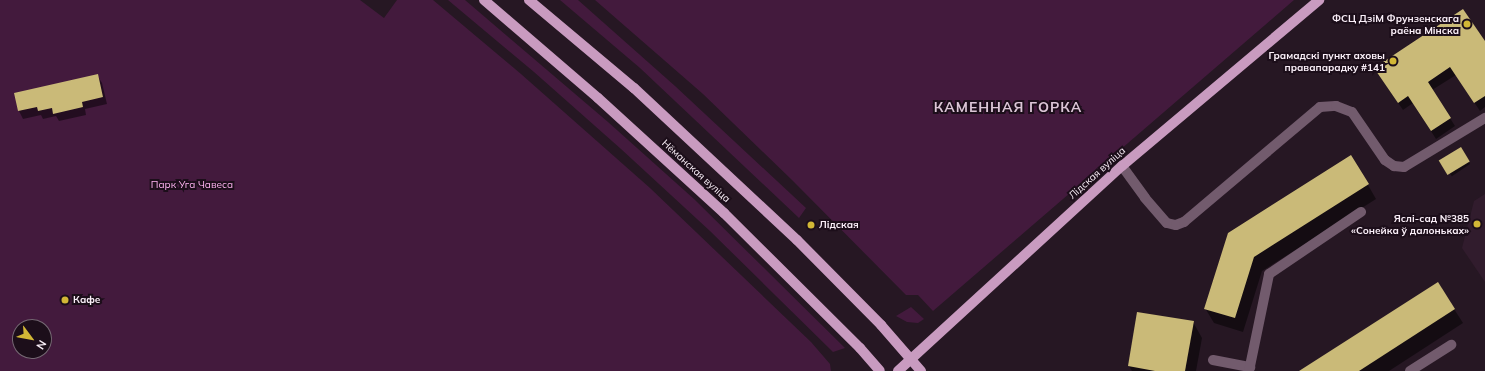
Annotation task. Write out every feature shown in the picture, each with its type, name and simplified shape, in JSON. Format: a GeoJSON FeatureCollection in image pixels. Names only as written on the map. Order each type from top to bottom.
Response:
{"type":"FeatureCollection","features":[{"type":"Feature","properties":{"kind":"main road","name":"Нёманская вуліца"},"geometry":{"type":"LineString","coordinates":[[484,0],[598,98],[724,212],[860,348],[880,371]]}},
{"type":"Feature","properties":{"kind":"main road","name":"Нёманская вуліца"},"geometry":{"type":"LineString","coordinates":[[529,0],[634,88],[797,240],[911,358],[921,371]]}},
{"type":"Feature","properties":{"kind":"main road","name":"Лідская вуліца"},"geometry":{"type":"LineString","coordinates":[[898,371],[1122,166],[1319,0]]}},
{"type":"Feature","properties":{"kind":"lane"},"geometry":{"type":"LineString","coordinates":[[1122,166],[1145,198],[1167,222],[1176,225],[1184,222],[1320,107],[1336,106],[1352,112],[1385,160],[1394,166],[1404,167],[1485,118]]}},
{"type":"Feature","properties":{"kind":"lane"},"geometry":{"type":"LineString","coordinates":[[1213,360],[1249,369],[1269,274],[1361,212]]}},
{"type":"Feature","properties":{"kind":"lane"},"geometry":{"type":"LineString","coordinates":[[1410,371],[1451,345]]}},
{"type":"Feature","properties":{"kind":"shaded area","name":"Яслі-сад №385 «Сонейка ў далоньках»"},"geometry":{"type":"Polygon","coordinates":[[[1485,194],[1485,282],[1462,248],[1474,201],[1485,194]]]}},
{"type":"Feature","properties":{"kind":"green space","name":"Парк Уга Чавеса"},"geometry":{"type":"Polygon","coordinates":[[[0,0],[360,0],[384,18],[397,0],[433,0],[521,74],[650,188],[811,342],[830,364],[831,371],[0,371],[0,0]]]}},
{"type":"Feature","properties":{"kind":"green space"},"geometry":{"type":"Polygon","coordinates":[[[448,0],[465,0],[608,122],[694,199],[845,348],[833,352],[710,231],[621,149],[534,72],[448,0]]]}},
{"type":"Feature","properties":{"kind":"green space"},"geometry":{"type":"Polygon","coordinates":[[[560,0],[578,0],[675,86],[806,208],[799,218],[640,68],[560,0]]]}},
{"type":"Feature","properties":{"kind":"green space"},"geometry":{"type":"Polygon","coordinates":[[[595,0],[1294,0],[933,311],[918,295],[906,295],[792,180],[703,94],[595,0]]]}},
{"type":"Feature","properties":{"kind":"green space"},"geometry":{"type":"Polygon","coordinates":[[[911,307],[924,319],[918,323],[907,322],[896,316],[911,307]]]}},
{"type":"Feature","properties":{"kind":"building"},"geometry":{"type":"Polygon","coordinates":[[[1463,9],[1485,41],[1485,96],[1474,103],[1450,67],[1428,82],[1451,118],[1431,131],[1408,96],[1398,103],[1374,68],[1463,9]]]}},
{"type":"Feature","properties":{"kind":"building"},"geometry":{"type":"Polygon","coordinates":[[[98,74],[103,97],[82,102],[83,107],[53,114],[52,108],[38,111],[37,107],[18,111],[14,93],[98,74]]]}},
{"type":"Feature","properties":{"kind":"building"},"geometry":{"type":"Polygon","coordinates":[[[1461,147],[1470,162],[1447,175],[1439,160],[1461,147]]]}},
{"type":"Feature","properties":{"kind":"building"},"geometry":{"type":"Polygon","coordinates":[[[1351,155],[1369,184],[1254,257],[1235,318],[1204,309],[1228,233],[1351,155]]]}},
{"type":"Feature","properties":{"kind":"building"},"geometry":{"type":"Polygon","coordinates":[[[1438,282],[1455,309],[1359,371],[1299,371],[1438,282]]]}},
{"type":"Feature","properties":{"kind":"building"},"geometry":{"type":"Polygon","coordinates":[[[1137,312],[1194,321],[1185,371],[1155,371],[1128,366],[1137,312]]]}},
{"type":"Feature","properties":{"kind":"place","name":"ФСЦ ДзіМ Фрунзенскага раёна Мінска"},"geometry":{"type":"Point","coordinates":[1467,24]}},
{"type":"Feature","properties":{"kind":"place","name":"Грамадскі пункт аховы правапарадку #141"},"geometry":{"type":"Point","coordinates":[1393,61]}},
{"type":"Feature","properties":{"kind":"place","name":"Яслі-сад №385 «Сонейка ў далоньках»"},"geometry":{"type":"Point","coordinates":[1477,224]}},
{"type":"Feature","properties":{"kind":"place","name":"Лідская"},"geometry":{"type":"Point","coordinates":[811,225]}},
{"type":"Feature","properties":{"kind":"place","name":"Кафе"},"geometry":{"type":"Point","coordinates":[65,300]}},
{"type":"Feature","properties":{"kind":"district","name":"КАМЕННАЯ ГОРКА"},"geometry":{"type":"Point","coordinates":[1008,107]}}]}
